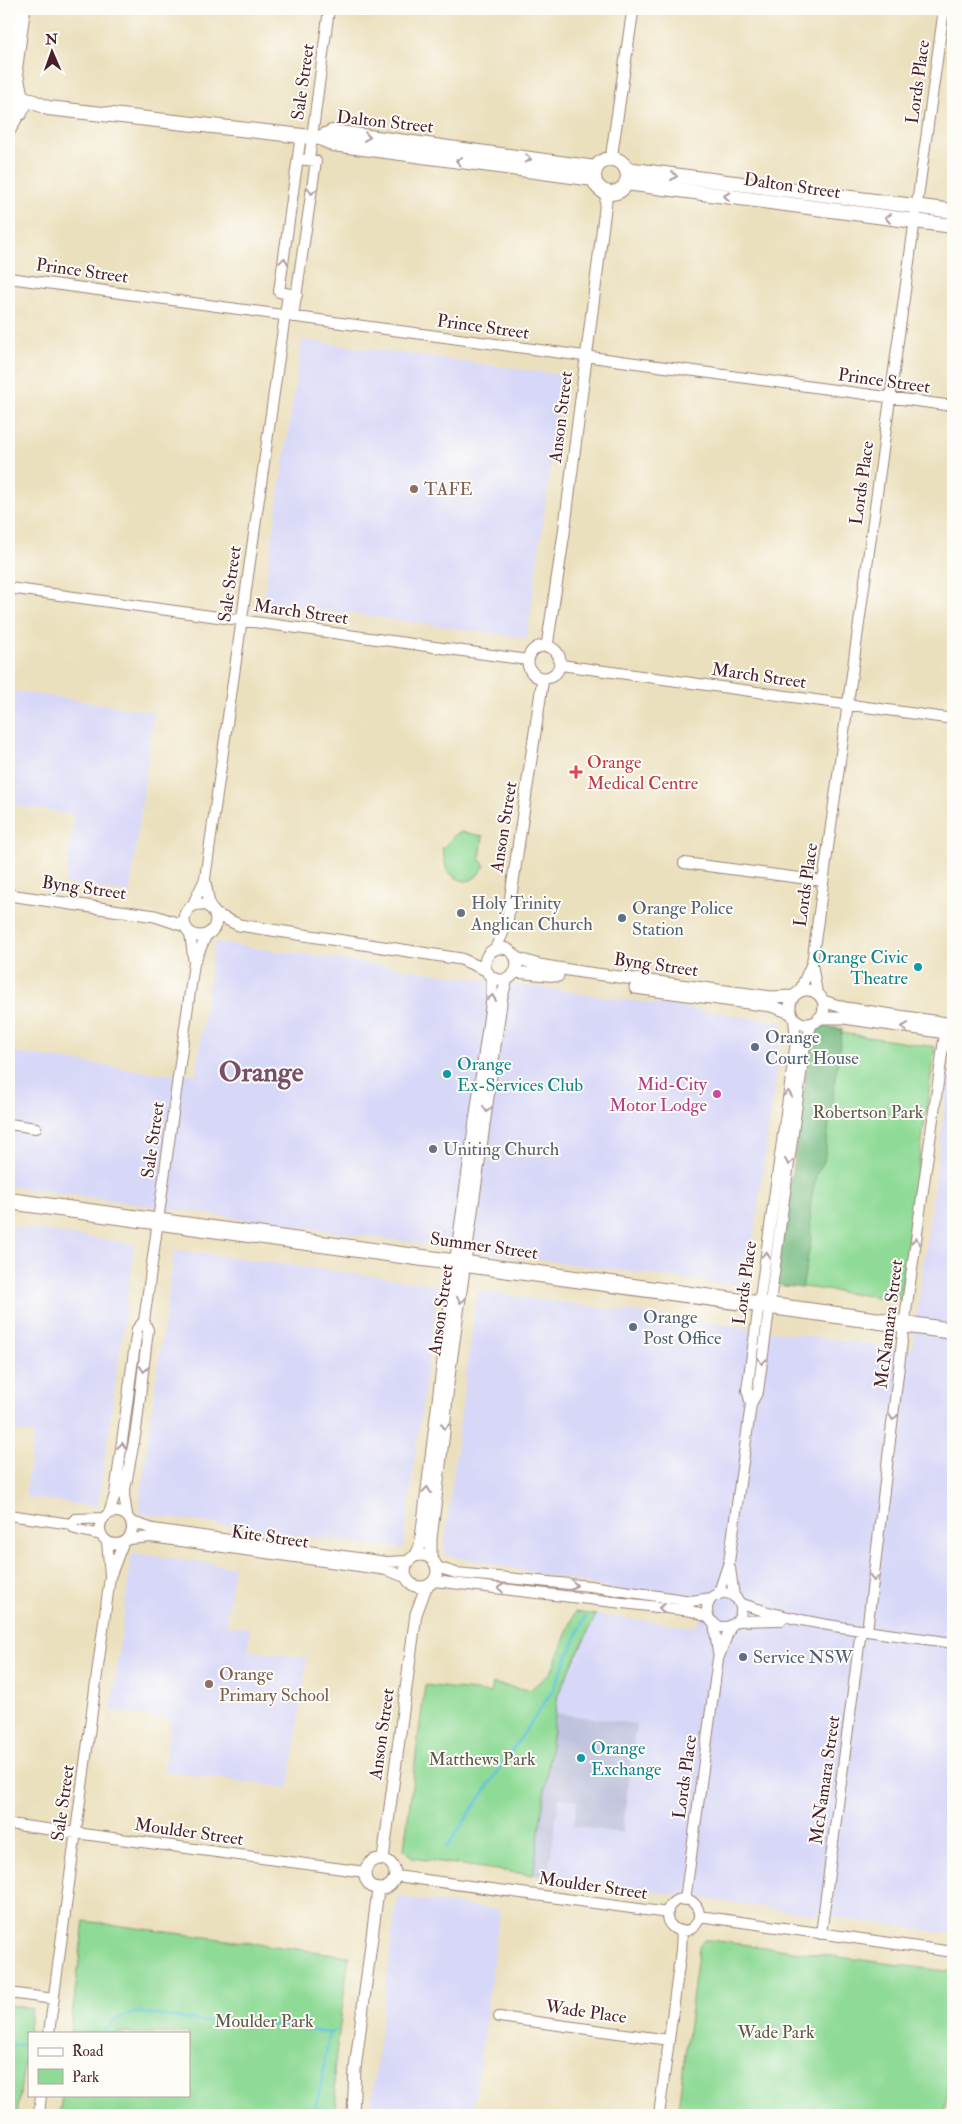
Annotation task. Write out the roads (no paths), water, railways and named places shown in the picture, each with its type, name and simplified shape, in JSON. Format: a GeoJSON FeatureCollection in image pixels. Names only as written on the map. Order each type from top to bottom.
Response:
{"type":"FeatureCollection","features":[{"type":"Feature","properties":{"kind":"highway","name":"Summer Street"},"geometry":{"type":"LineString","coordinates":[[9,1201],[157,1228]]}},
{"type":"Feature","properties":{"kind":"highway","name":"Summer Street"},"geometry":{"type":"LineString","coordinates":[[9,1212],[157,1228],[764,1309],[904,1329],[953,1341]]}},
{"type":"Feature","properties":{"kind":"highway","name":"Summer Street"},"geometry":{"type":"LineString","coordinates":[[904,1329],[953,1331]]}},
{"type":"Feature","properties":{"kind":"main road"},"geometry":{"type":"LineString","coordinates":[[9,129],[15,115],[24,105],[17,93],[12,75],[23,9]]}},
{"type":"Feature","properties":{"kind":"main road","name":"Dalton Street"},"geometry":{"type":"LineString","coordinates":[[17,93],[48,108]]}},
{"type":"Feature","properties":{"kind":"main road","name":"Dalton Street"},"geometry":{"type":"LineString","coordinates":[[15,115],[48,108],[311,136],[332,132],[595,174]]}},
{"type":"Feature","properties":{"kind":"main road"},"geometry":{"type":"LineString","coordinates":[[611,160],[619,161],[626,176],[617,192],[607,193],[598,188],[595,174],[602,162],[611,160]]}},
{"type":"Feature","properties":{"kind":"main road","name":"Dalton Street"},"geometry":{"type":"LineString","coordinates":[[626,176],[953,211]]}},
{"type":"Feature","properties":{"kind":"main road","name":"Dalton Street"},"geometry":{"type":"LineString","coordinates":[[626,176],[953,226]]}},
{"type":"Feature","properties":{"kind":"street","name":"Sale Street"},"geometry":{"type":"LineString","coordinates":[[189,909],[205,879],[241,620],[292,294],[316,161],[309,160],[311,136],[329,9]]}},
{"type":"Feature","properties":{"kind":"street"},"geometry":{"type":"LineString","coordinates":[[611,160],[633,9]]}},
{"type":"Feature","properties":{"kind":"street","name":"Lords Place"},"geometry":{"type":"LineString","coordinates":[[796,994],[812,963],[944,9]]}},
{"type":"Feature","properties":{"kind":"street","name":"Sale Street"},"geometry":{"type":"LineString","coordinates":[[292,294],[279,292],[298,159],[311,136]]}},
{"type":"Feature","properties":{"kind":"street"},"geometry":{"type":"LineString","coordinates":[[298,159],[309,160]]}},
{"type":"Feature","properties":{"kind":"street","name":"Anson Street"},"geometry":{"type":"LineString","coordinates":[[547,646],[607,193]]}},
{"type":"Feature","properties":{"kind":"street","name":"Prince Street"},"geometry":{"type":"LineString","coordinates":[[9,278],[586,358],[953,406]]}},
{"type":"Feature","properties":{"kind":"street","name":"March Street"},"geometry":{"type":"LineString","coordinates":[[9,588],[528,660]]}},
{"type":"Feature","properties":{"kind":"street"},"geometry":{"type":"LineString","coordinates":[[547,646],[556,651],[561,664],[556,674],[543,678],[538,677],[530,670],[528,660],[533,651],[547,646]]}},
{"type":"Feature","properties":{"kind":"street","name":"March Street"},"geometry":{"type":"LineString","coordinates":[[561,664],[953,719]]}},
{"type":"Feature","properties":{"kind":"street","name":"Anson Street"},"geometry":{"type":"LineString","coordinates":[[492,951],[507,922],[543,678]]}},
{"type":"Feature","properties":{"kind":"street"},"geometry":{"type":"LineString","coordinates":[[684,863],[823,882]]}},
{"type":"Feature","properties":{"kind":"street","name":"Sale Street"},"geometry":{"type":"LineString","coordinates":[[205,879],[212,911]]}},
{"type":"Feature","properties":{"kind":"street","name":"Byng Street"},"geometry":{"type":"LineString","coordinates":[[9,895],[155,916],[188,929]]}},
{"type":"Feature","properties":{"kind":"street"},"geometry":{"type":"LineString","coordinates":[[239,925],[210,931],[198,936],[188,929],[184,916],[189,909],[201,904],[239,925],[352,944],[461,959],[497,979],[511,975],[514,954],[501,947],[461,959]]}},
{"type":"Feature","properties":{"kind":"street","name":"Byng Street"},"geometry":{"type":"LineString","coordinates":[[155,916],[189,909]]}},
{"type":"Feature","properties":{"kind":"street"},"geometry":{"type":"LineString","coordinates":[[210,931],[215,924],[212,911]]}},
{"type":"Feature","properties":{"kind":"street","name":"Anson Street"},"geometry":{"type":"LineString","coordinates":[[507,922],[514,954]]}},
{"type":"Feature","properties":{"kind":"street","name":"Sale Street"},"geometry":{"type":"LineString","coordinates":[[106,1516],[116,1494],[138,1329],[144,1322],[194,963],[188,929]]}},
{"type":"Feature","properties":{"kind":"street","name":"Sale Street"},"geometry":{"type":"LineString","coordinates":[[194,963],[210,931]]}},
{"type":"Feature","properties":{"kind":"street"},"geometry":{"type":"LineString","coordinates":[[489,974],[485,962],[492,951]]}},
{"type":"Feature","properties":{"kind":"street","name":"Byng Street"},"geometry":{"type":"LineString","coordinates":[[514,954],[558,968],[598,975],[771,997],[796,994]]}},
{"type":"Feature","properties":{"kind":"street","name":"Lords Place"},"geometry":{"type":"LineString","coordinates":[[812,963],[820,997]]}},
{"type":"Feature","properties":{"kind":"street","name":"Byng Street"},"geometry":{"type":"LineString","coordinates":[[511,975],[532,972],[771,1006],[792,1015]]}},
{"type":"Feature","properties":{"kind":"street","name":"Anson Street"},"geometry":{"type":"LineString","coordinates":[[434,1562],[431,1538],[444,1432],[460,1268],[492,999],[489,974]]}},
{"type":"Feature","properties":{"kind":"street","name":"Anson Street"},"geometry":{"type":"LineString","coordinates":[[412,1558],[420,1546],[502,996],[511,975]]}},
{"type":"Feature","properties":{"kind":"street"},"geometry":{"type":"LineString","coordinates":[[808,990],[844,1008],[951,1029],[844,1018],[802,1023],[792,1015],[790,1002],[796,994],[808,990]]}},
{"type":"Feature","properties":{"kind":"street"},"geometry":{"type":"LineString","coordinates":[[815,1021],[823,1011],[820,997]]}},
{"type":"Feature","properties":{"kind":"street","name":"Lords Place"},"geometry":{"type":"LineString","coordinates":[[764,1309],[796,1042],[792,1015]]}},
{"type":"Feature","properties":{"kind":"street","name":"Lords Place"},"geometry":{"type":"LineString","coordinates":[[715,1597],[729,1562],[751,1404],[747,1390],[764,1309],[805,1045],[815,1021]]}},
{"type":"Feature","properties":{"kind":"street","name":"McNamara Street"},"geometry":{"type":"LineString","coordinates":[[821,1934],[904,1329],[951,1029]]}},
{"type":"Feature","properties":{"kind":"street"},"geometry":{"type":"LineString","coordinates":[[9,1124],[36,1128]]}},
{"type":"Feature","properties":{"kind":"street","name":"Sale Street"},"geometry":{"type":"LineString","coordinates":[[129,1518],[124,1495],[136,1430],[148,1330],[144,1322]]}},
{"type":"Feature","properties":{"kind":"street"},"geometry":{"type":"LineString","coordinates":[[9,1515],[71,1524],[75,1529],[104,1538],[112,1544],[126,1541],[133,1531],[129,1518],[118,1512],[106,1516],[75,1520],[71,1524]]}},
{"type":"Feature","properties":{"kind":"street"},"geometry":{"type":"LineString","coordinates":[[104,1538],[100,1526],[106,1516]]}},
{"type":"Feature","properties":{"kind":"street","name":"Kite Street"},"geometry":{"type":"LineString","coordinates":[[129,1518],[162,1531],[386,1562],[412,1558]]}},
{"type":"Feature","properties":{"kind":"street","name":"Kite Street"},"geometry":{"type":"LineString","coordinates":[[126,1541],[151,1537],[387,1570],[408,1581]]}},
{"type":"Feature","properties":{"kind":"street","name":"Sale Street"},"geometry":{"type":"LineString","coordinates":[[104,1538],[110,1577]]}},
{"type":"Feature","properties":{"kind":"street","name":"Sale Street"},"geometry":{"type":"LineString","coordinates":[[49,2032],[110,1577],[126,1541]]}},
{"type":"Feature","properties":{"kind":"street"},"geometry":{"type":"LineString","coordinates":[[805,1620],[760,1619],[734,1623],[725,1627],[692,1611],[408,1581],[405,1566],[412,1558],[427,1556],[434,1562],[456,1573],[590,1586],[691,1601],[726,1593],[761,1610],[805,1620],[953,1642]]}},
{"type":"Feature","properties":{"kind":"street"},"geometry":{"type":"LineString","coordinates":[[430,1584],[436,1576],[434,1562]]}},
{"type":"Feature","properties":{"kind":"street","name":"Lords Place"},"geometry":{"type":"LineString","coordinates":[[729,1562],[737,1600]]}},
{"type":"Feature","properties":{"kind":"street","name":"Anson Street"},"geometry":{"type":"LineString","coordinates":[[408,1581],[416,1614]]}},
{"type":"Feature","properties":{"kind":"street","name":"Anson Street"},"geometry":{"type":"LineString","coordinates":[[382,1859],[416,1614],[430,1584]]}},
{"type":"Feature","properties":{"kind":"street"},"geometry":{"type":"LineString","coordinates":[[712,1621],[708,1608],[715,1597]]}},
{"type":"Feature","properties":{"kind":"street"},"geometry":{"type":"LineString","coordinates":[[734,1623],[741,1612],[737,1600]]}},
{"type":"Feature","properties":{"kind":"street","name":"Lords Place"},"geometry":{"type":"LineString","coordinates":[[712,1621],[718,1659]]}},
{"type":"Feature","properties":{"kind":"street","name":"Lords Place"},"geometry":{"type":"LineString","coordinates":[[685,1900],[718,1659],[734,1623]]}},
{"type":"Feature","properties":{"kind":"street","name":"Moulder Street"},"geometry":{"type":"LineString","coordinates":[[9,1824],[365,1872]]}},
{"type":"Feature","properties":{"kind":"street"},"geometry":{"type":"LineString","coordinates":[[382,1859],[393,1865],[396,1876],[390,1886],[378,1890],[368,1884],[365,1872],[371,1862],[382,1859]]}},
{"type":"Feature","properties":{"kind":"street","name":"Moulder Street"},"geometry":{"type":"LineString","coordinates":[[396,1876],[668,1913]]}},
{"type":"Feature","properties":{"kind":"street"},"geometry":{"type":"LineString","coordinates":[[353,2115],[357,2051],[378,1890]]}},
{"type":"Feature","properties":{"kind":"street"},"geometry":{"type":"LineString","coordinates":[[685,1900],[695,1905],[699,1916],[693,1927],[682,1931],[671,1925],[668,1913],[674,1903],[685,1900]]}},
{"type":"Feature","properties":{"kind":"street"},"geometry":{"type":"LineString","coordinates":[[699,1916],[953,1952]]}},
{"type":"Feature","properties":{"kind":"street"},"geometry":{"type":"LineString","coordinates":[[659,2115],[682,1931]]}},
{"type":"Feature","properties":{"kind":"street"},"geometry":{"type":"LineString","coordinates":[[9,1993],[54,1999]]}},
{"type":"Feature","properties":{"kind":"street","name":"Wade Place"},"geometry":{"type":"LineString","coordinates":[[499,2017],[669,2040]]}},
{"type":"Feature","properties":{"kind":"street"},"geometry":{"type":"LineString","coordinates":[[39,2115],[41,2096]]}},
{"type":"Feature","properties":{"kind":"waterway"},"geometry":{"type":"LineString","coordinates":[[447,1847],[553,1690],[585,1617]]}},
{"type":"Feature","properties":{"kind":"waterway"},"geometry":{"type":"LineString","coordinates":[[104,2032],[113,2021],[135,2012],[208,2022],[270,2024],[330,2033],[334,2031]]}},
{"type":"Feature","properties":{"kind":"waterway"},"geometry":{"type":"LineString","coordinates":[[311,2115],[321,2085],[330,2033]]}},
{"type":"Feature","properties":{"kind":"waterway"},"geometry":{"type":"LineString","coordinates":[[9,2045],[27,2045]]}},
{"type":"Feature","properties":{"kind":"place","name":"TAFE"},"geometry":{"type":"Point","coordinates":[414,489]}},
{"type":"Feature","properties":{"kind":"place","name":"Orange Medical Centre"},"geometry":{"type":"Point","coordinates":[576,772]}},
{"type":"Feature","properties":{"kind":"place","name":"Holy Trinity Anglican Church"},"geometry":{"type":"Point","coordinates":[461,913]}},
{"type":"Feature","properties":{"kind":"place","name":"Orange Police Station"},"geometry":{"type":"Point","coordinates":[622,918]}},
{"type":"Feature","properties":{"kind":"place","name":"Orange Civic Theatre"},"geometry":{"type":"Point","coordinates":[918,967]}},
{"type":"Feature","properties":{"kind":"place","name":"Orange Court House"},"geometry":{"type":"Point","coordinates":[755,1047]}},
{"type":"Feature","properties":{"kind":"place","name":"Orange Ex-Services Club"},"geometry":{"type":"Point","coordinates":[447,1074]}},
{"type":"Feature","properties":{"kind":"place","name":"Mid-City Motor Lodge"},"geometry":{"type":"Point","coordinates":[717,1094]}},
{"type":"Feature","properties":{"kind":"place","name":"Uniting Church"},"geometry":{"type":"Point","coordinates":[433,1149]}},
{"type":"Feature","properties":{"kind":"place","name":"Orange Post Office"},"geometry":{"type":"Point","coordinates":[633,1327]}},
{"type":"Feature","properties":{"kind":"place","name":"Service NSW"},"geometry":{"type":"Point","coordinates":[743,1657]}},
{"type":"Feature","properties":{"kind":"place","name":"Orange Primary School"},"geometry":{"type":"Point","coordinates":[209,1684]}},
{"type":"Feature","properties":{"kind":"place","name":"Orange Exchange"},"geometry":{"type":"Point","coordinates":[581,1758]}},
{"type":"Feature","properties":{"kind":"district","name":"Orange"},"geometry":{"type":"Point","coordinates":[261,1072]}},
{"type":"Feature","properties":{"kind":"park label","name":"Robertson Park"},"geometry":{"type":"Point","coordinates":[868,1112]}},
{"type":"Feature","properties":{"kind":"park label","name":"Matthews Park"},"geometry":{"type":"Point","coordinates":[482,1759]}},
{"type":"Feature","properties":{"kind":"park label","name":"Moulder Park"},"geometry":{"type":"Point","coordinates":[264,2021]}},
{"type":"Feature","properties":{"kind":"park label","name":"Wade Park"},"geometry":{"type":"Point","coordinates":[776,2032]}}]}
